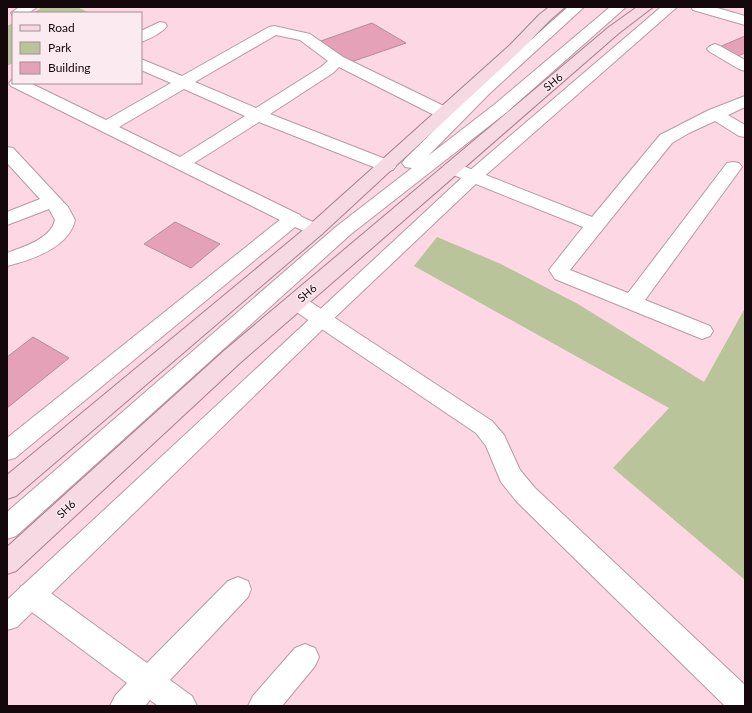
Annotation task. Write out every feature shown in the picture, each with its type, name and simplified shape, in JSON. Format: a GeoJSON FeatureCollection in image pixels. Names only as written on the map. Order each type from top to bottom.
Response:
{"type":"FeatureCollection","features":[{"type":"Feature","properties":{"kind":"main road"},"geometry":{"type":"LineString","coordinates":[[7,489],[315,230],[387,166],[515,48],[544,18],[558,7]]}},
{"type":"Feature","properties":{"kind":"main road","name":"SH6"},"geometry":{"type":"LineString","coordinates":[[7,563],[233,356],[614,30],[646,7]]}},
{"type":"Feature","properties":{"kind":"street"},"geometry":{"type":"LineString","coordinates":[[20,12],[30,7]]}},
{"type":"Feature","properties":{"kind":"street"},"geometry":{"type":"LineString","coordinates":[[7,528],[344,230],[484,90],[577,7]]}},
{"type":"Feature","properties":{"kind":"street"},"geometry":{"type":"LineString","coordinates":[[344,230],[501,108],[619,7]]}},
{"type":"Feature","properties":{"kind":"street"},"geometry":{"type":"LineString","coordinates":[[7,618],[321,319],[474,176],[670,7]]}},
{"type":"Feature","properties":{"kind":"street"},"geometry":{"type":"LineString","coordinates":[[698,7],[745,21]]}},
{"type":"Feature","properties":{"kind":"street"},"geometry":{"type":"LineString","coordinates":[[142,36],[160,26]]}},
{"type":"Feature","properties":{"kind":"street"},"geometry":{"type":"LineString","coordinates":[[106,127],[274,30],[305,37],[338,60],[444,113]]}},
{"type":"Feature","properties":{"kind":"street"},"geometry":{"type":"LineString","coordinates":[[715,49],[745,66]]}},
{"type":"Feature","properties":{"kind":"street"},"geometry":{"type":"LineString","coordinates":[[181,164],[327,70],[338,60]]}},
{"type":"Feature","properties":{"kind":"street"},"geometry":{"type":"LineString","coordinates":[[142,64],[184,81],[257,115],[387,166]]}},
{"type":"Feature","properties":{"kind":"street"},"geometry":{"type":"LineString","coordinates":[[19,84],[315,230]]}},
{"type":"Feature","properties":{"kind":"street"},"geometry":{"type":"LineString","coordinates":[[39,94],[56,84]]}},
{"type":"Feature","properties":{"kind":"street"},"geometry":{"type":"LineString","coordinates":[[702,331],[559,272],[560,267],[666,139],[683,128],[745,101]]}},
{"type":"Feature","properties":{"kind":"street"},"geometry":{"type":"LineString","coordinates":[[715,114],[745,132]]}},
{"type":"Feature","properties":{"kind":"street"},"geometry":{"type":"LineString","coordinates":[[7,152],[61,211],[65,220],[63,229],[46,243],[7,260]]}},
{"type":"Feature","properties":{"kind":"street"},"geometry":{"type":"LineString","coordinates":[[632,303],[733,167]]}},
{"type":"Feature","properties":{"kind":"street"},"geometry":{"type":"LineString","coordinates":[[452,168],[595,224]]}},
{"type":"Feature","properties":{"kind":"street"},"geometry":{"type":"LineString","coordinates":[[7,219],[51,200]]}},
{"type":"Feature","properties":{"kind":"street"},"geometry":{"type":"LineString","coordinates":[[7,451],[293,219]]}},
{"type":"Feature","properties":{"kind":"street"},"geometry":{"type":"LineString","coordinates":[[296,302],[484,427],[496,442],[510,475],[522,490],[733,702]]}},
{"type":"Feature","properties":{"kind":"street"},"geometry":{"type":"LineString","coordinates":[[125,706],[238,589]]}},
{"type":"Feature","properties":{"kind":"street"},"geometry":{"type":"LineString","coordinates":[[31,595],[182,706]]}},
{"type":"Feature","properties":{"kind":"street"},"geometry":{"type":"LineString","coordinates":[[263,706],[305,657]]}},
{"type":"Feature","properties":{"kind":"green space"},"geometry":{"type":"Polygon","coordinates":[[[40,7],[77,7],[88,12],[34,12],[40,9],[40,7]]]}},
{"type":"Feature","properties":{"kind":"green space"},"geometry":{"type":"Polygon","coordinates":[[[12,24],[12,64],[7,66],[7,26],[12,24]]]}},
{"type":"Feature","properties":{"kind":"green space"},"geometry":{"type":"Polygon","coordinates":[[[437,237],[501,264],[578,304],[704,382],[745,308],[745,580],[613,468],[669,408],[414,266],[437,237]]]}},
{"type":"Feature","properties":{"kind":"building"},"geometry":{"type":"Polygon","coordinates":[[[372,23],[406,43],[351,62],[318,42],[372,23]]]}},
{"type":"Feature","properties":{"kind":"building"},"geometry":{"type":"Polygon","coordinates":[[[745,36],[745,53],[735,57],[717,48],[745,36]]]}},
{"type":"Feature","properties":{"kind":"building"},"geometry":{"type":"Polygon","coordinates":[[[175,222],[220,244],[191,268],[144,244],[175,222]]]}},
{"type":"Feature","properties":{"kind":"building"},"geometry":{"type":"Polygon","coordinates":[[[33,337],[69,358],[7,408],[7,357],[33,337]]]}}]}
